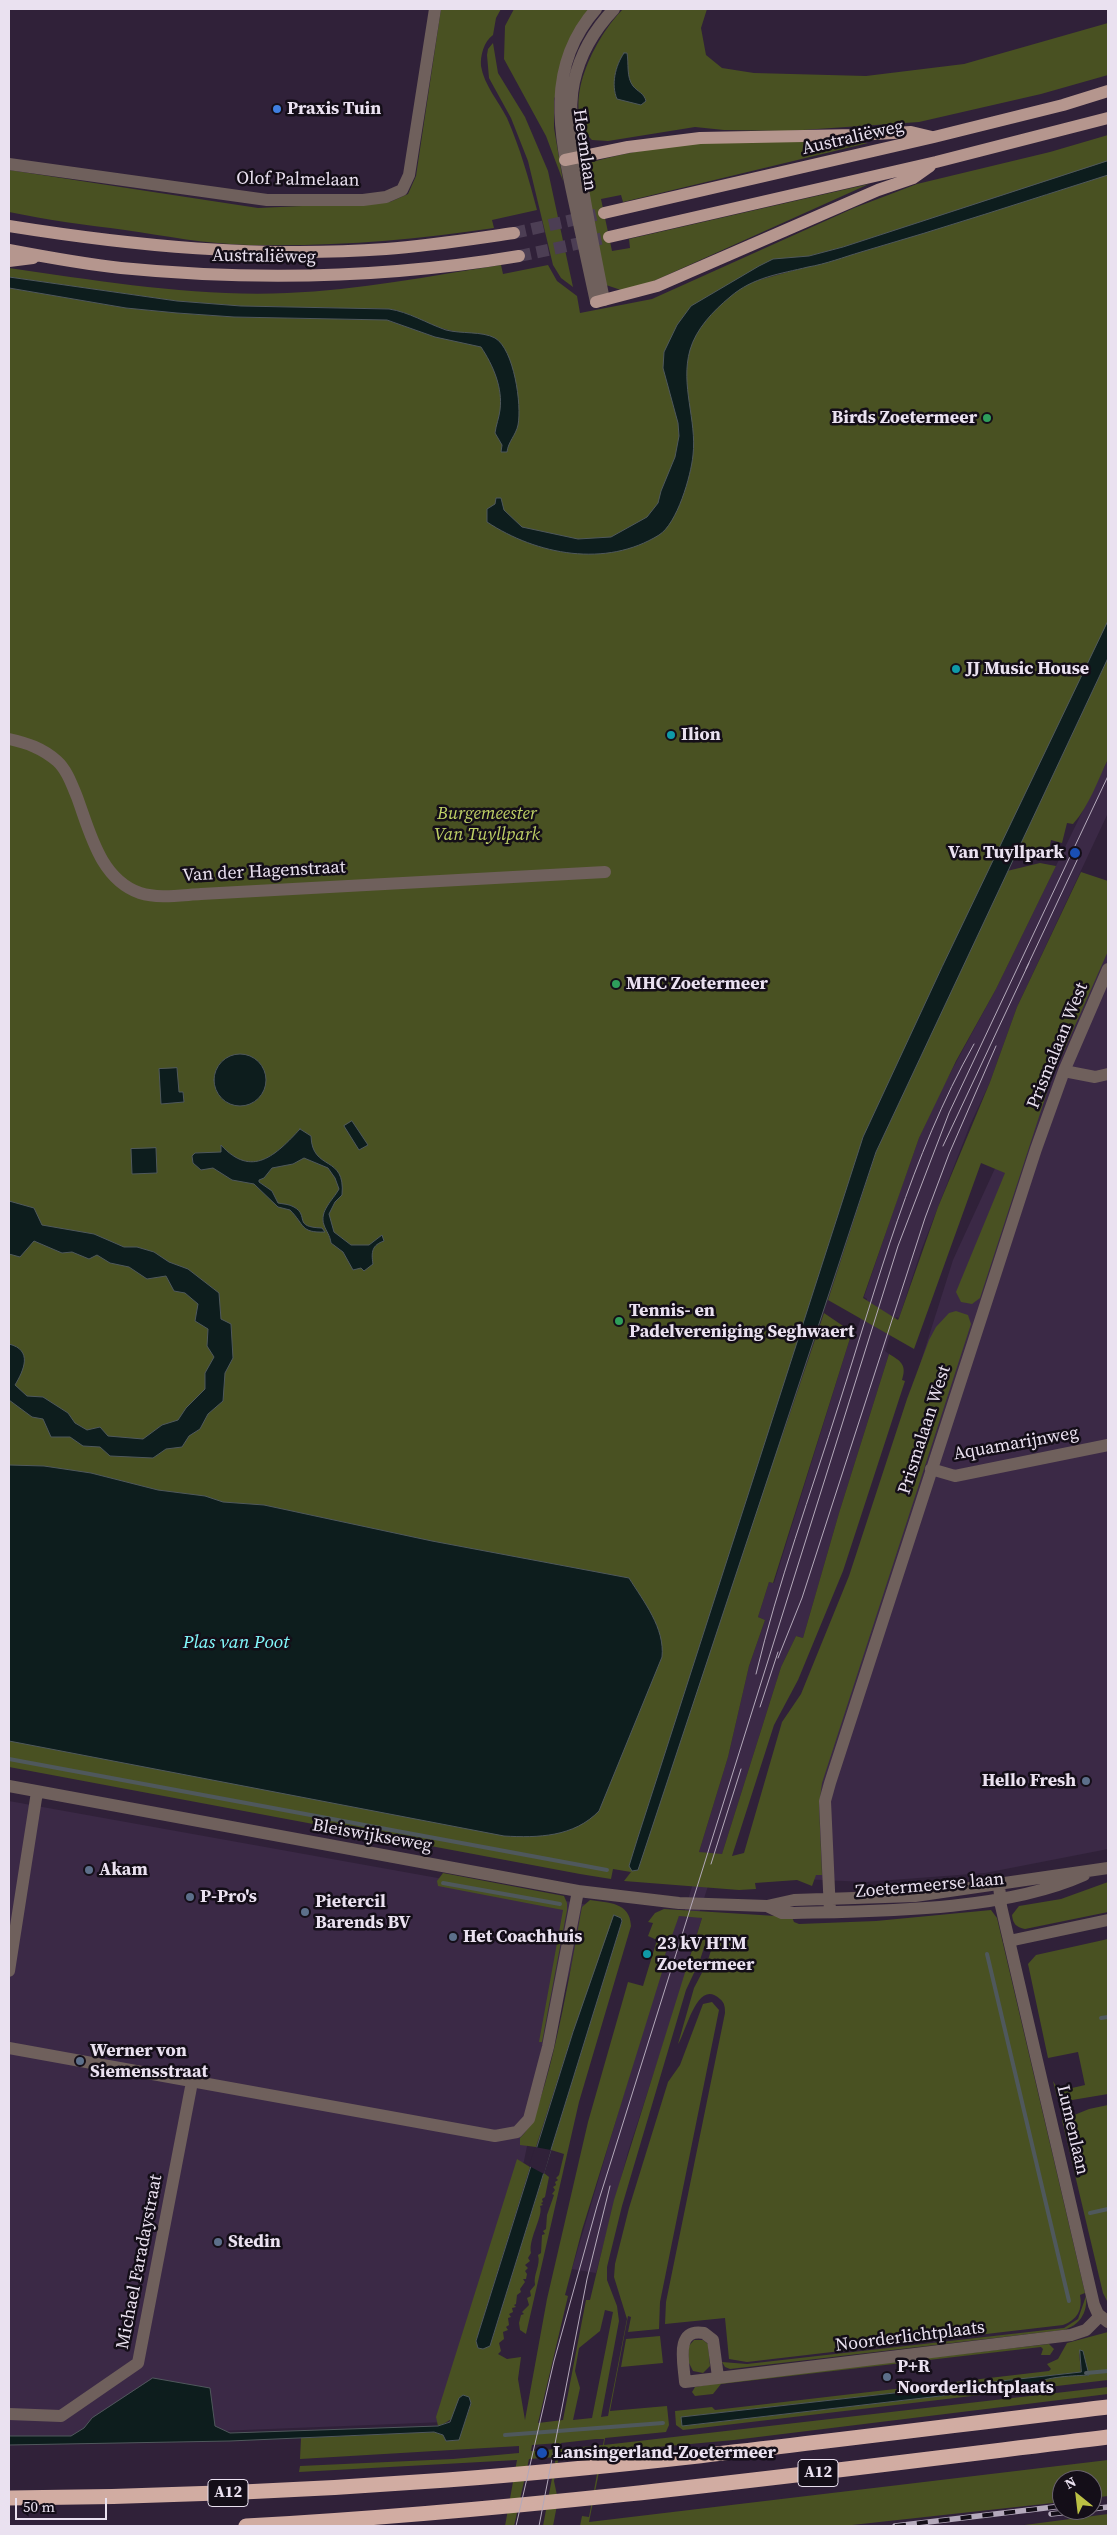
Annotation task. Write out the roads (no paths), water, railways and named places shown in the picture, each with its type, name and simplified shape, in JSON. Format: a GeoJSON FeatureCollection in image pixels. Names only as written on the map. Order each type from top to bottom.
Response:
{"type":"FeatureCollection","features":[{"type":"Feature","properties":{"kind":"highway","name":"A12"},"geometry":{"type":"LineString","coordinates":[[9,2498],[232,2493],[447,2480],[734,2452],[1108,2407]]}},
{"type":"Feature","properties":{"kind":"highway","name":"A12"},"geometry":{"type":"LineString","coordinates":[[313,2526],[601,2499],[1108,2437]]}},
{"type":"Feature","properties":{"kind":"highway","name":"A12"},"geometry":{"type":"LineString","coordinates":[[246,2526],[389,2518]]}},
{"type":"Feature","properties":{"kind":"main road","name":"Australiëweg"},"geometry":{"type":"LineString","coordinates":[[604,213],[934,137],[1063,105],[1108,91]]}},
{"type":"Feature","properties":{"kind":"main road"},"geometry":{"type":"LineString","coordinates":[[609,237],[936,162],[1108,118]]}},
{"type":"Feature","properties":{"kind":"main road"},"geometry":{"type":"LineString","coordinates":[[571,159],[628,147],[719,137],[856,135],[911,132],[934,137]]}},
{"type":"Feature","properties":{"kind":"main road"},"geometry":{"type":"LineString","coordinates":[[600,301],[657,286],[878,190],[913,178],[936,162]]}},
{"type":"Feature","properties":{"kind":"main road","name":"Australiëweg"},"geometry":{"type":"LineString","coordinates":[[9,226],[90,239],[176,248],[298,252],[387,249],[514,233]]}},
{"type":"Feature","properties":{"kind":"main road","name":"Australiëweg"},"geometry":{"type":"LineString","coordinates":[[9,250],[120,268],[261,276],[404,272],[519,256]]}},
{"type":"Feature","properties":{"kind":"main road"},"geometry":{"type":"LineString","coordinates":[[9,262],[42,256]]}},
{"type":"Feature","properties":{"kind":"street","name":"Olof Palmelaan"},"geometry":{"type":"LineString","coordinates":[[9,164],[267,200],[363,200],[386,197],[402,190],[409,174],[435,9]]}},
{"type":"Feature","properties":{"kind":"street","name":"Heemlaan"},"geometry":{"type":"LineString","coordinates":[[596,9],[588,18],[572,47],[562,82],[559,117],[571,159],[600,301]]}},
{"type":"Feature","properties":{"kind":"street","name":"Heemlaan"},"geometry":{"type":"LineString","coordinates":[[571,159],[574,82],[584,52],[600,24],[614,9]]}},
{"type":"Feature","properties":{"kind":"street","name":"Van der Hagenstraat"},"geometry":{"type":"LineString","coordinates":[[9,739],[34,744],[58,761],[70,781],[104,865],[120,881],[140,893],[160,896],[604,872]]}},
{"type":"Feature","properties":{"kind":"street","name":"Prismalaan West"},"geometry":{"type":"LineString","coordinates":[[830,1906],[825,1801],[930,1469],[1064,1071],[1108,969]]}},
{"type":"Feature","properties":{"kind":"street"},"geometry":{"type":"LineString","coordinates":[[1064,1071],[1094,1077],[1108,1074]]}},
{"type":"Feature","properties":{"kind":"street","name":"Aquamarijnweg"},"geometry":{"type":"LineString","coordinates":[[930,1469],[955,1476],[1108,1445]]}},
{"type":"Feature","properties":{"kind":"street","name":"Bleiswijkseweg"},"geometry":{"type":"LineString","coordinates":[[9,1786],[578,1891],[646,1900],[732,1906]]}},
{"type":"Feature","properties":{"kind":"street"},"geometry":{"type":"LineString","coordinates":[[9,1971],[37,1792]]}},
{"type":"Feature","properties":{"kind":"street","name":"Zoetermeerse laan"},"geometry":{"type":"LineString","coordinates":[[830,1906],[999,1886],[1108,1868]]}},
{"type":"Feature","properties":{"kind":"street","name":"Zoetermeerse laan"},"geometry":{"type":"LineString","coordinates":[[732,1906],[767,1906],[783,1901],[830,1906],[917,1908],[1002,1898],[1064,1884],[1094,1871]]}},
{"type":"Feature","properties":{"kind":"street","name":"Lumenlaan"},"geometry":{"type":"LineString","coordinates":[[999,1886],[1094,2305],[1104,2319]]}},
{"type":"Feature","properties":{"kind":"street"},"geometry":{"type":"LineString","coordinates":[[9,2048],[495,2136],[517,2132],[529,2119],[548,2047],[578,1891]]}},
{"type":"Feature","properties":{"kind":"street"},"geometry":{"type":"LineString","coordinates":[[1010,1941],[1108,1920]]}},
{"type":"Feature","properties":{"kind":"street","name":"Michael Faradaystraat"},"geometry":{"type":"LineString","coordinates":[[9,2414],[62,2416],[138,2363],[192,2082]]}},
{"type":"Feature","properties":{"kind":"street","name":"Noorderlichtplaats"},"geometry":{"type":"LineString","coordinates":[[718,2377],[713,2340],[704,2333],[694,2333],[686,2338],[682,2345],[685,2382],[1071,2336],[1086,2330],[1104,2319]]}},
{"type":"Feature","properties":{"kind":"water"},"geometry":{"type":"Polygon","coordinates":[[[624,53],[627,53],[631,82],[644,96],[646,101],[641,105],[617,99],[615,94],[615,76],[618,64],[624,53]]]}},
{"type":"Feature","properties":{"kind":"water"},"geometry":{"type":"Polygon","coordinates":[[[1108,161],[1108,175],[828,262],[767,277],[748,285],[730,297],[706,321],[696,335],[690,350],[687,376],[694,442],[692,464],[682,499],[672,521],[659,535],[617,552],[572,553],[528,543],[487,522],[487,509],[495,504],[496,498],[501,498],[504,510],[522,527],[578,539],[611,537],[647,517],[658,503],[675,457],[679,436],[678,423],[663,368],[664,352],[677,325],[691,306],[759,266],[773,259],[809,256],[843,247],[1108,161]]]}},
{"type":"Feature","properties":{"kind":"water"},"geometry":{"type":"Polygon","coordinates":[[[9,277],[177,301],[241,306],[389,309],[411,315],[446,330],[490,336],[502,344],[512,365],[519,405],[517,429],[507,452],[501,452],[502,445],[495,433],[501,402],[500,393],[493,369],[481,347],[435,337],[387,320],[234,317],[126,308],[9,288],[9,277]]]}},
{"type":"Feature","properties":{"kind":"water"},"geometry":{"type":"Polygon","coordinates":[[[1108,621],[1108,658],[876,1152],[638,1870],[632,1871],[629,1866],[638,1837],[863,1137],[942,967],[1108,621]]]}},
{"type":"Feature","properties":{"kind":"water"},"geometry":{"type":"Polygon","coordinates":[[[235,1054],[245,1054],[259,1061],[266,1075],[266,1085],[259,1099],[245,1106],[235,1106],[225,1102],[218,1095],[214,1085],[214,1075],[218,1065],[225,1058],[235,1054]]]}},
{"type":"Feature","properties":{"kind":"water"},"geometry":{"type":"Polygon","coordinates":[[[177,1068],[179,1092],[183,1092],[184,1102],[161,1104],[159,1069],[177,1068]]]}},
{"type":"Feature","properties":{"kind":"water"},"geometry":{"type":"Polygon","coordinates":[[[352,1121],[368,1145],[359,1150],[344,1126],[352,1121]]]}},
{"type":"Feature","properties":{"kind":"water"},"geometry":{"type":"Polygon","coordinates":[[[300,1129],[311,1136],[317,1155],[334,1168],[342,1182],[342,1195],[335,1202],[329,1214],[334,1232],[351,1245],[369,1245],[382,1235],[384,1241],[373,1250],[373,1264],[364,1271],[361,1268],[353,1270],[343,1252],[331,1243],[324,1225],[323,1215],[325,1210],[339,1189],[335,1178],[328,1168],[304,1158],[293,1164],[272,1168],[264,1178],[259,1180],[259,1182],[272,1191],[278,1203],[299,1210],[307,1226],[322,1228],[325,1232],[317,1232],[304,1227],[290,1210],[278,1207],[254,1184],[232,1180],[213,1168],[201,1170],[193,1163],[192,1156],[195,1153],[221,1152],[221,1145],[232,1155],[243,1160],[253,1162],[263,1160],[282,1147],[300,1129]]]}},
{"type":"Feature","properties":{"kind":"water"},"geometry":{"type":"Polygon","coordinates":[[[156,1148],[157,1173],[132,1174],[131,1149],[156,1148]]]}},
{"type":"Feature","properties":{"kind":"water"},"geometry":{"type":"Polygon","coordinates":[[[9,1201],[34,1208],[42,1225],[94,1234],[124,1247],[137,1247],[154,1252],[169,1262],[188,1269],[219,1293],[221,1319],[231,1324],[233,1358],[225,1373],[223,1401],[208,1414],[200,1429],[189,1436],[182,1447],[166,1449],[153,1458],[110,1456],[100,1447],[83,1446],[70,1437],[51,1437],[43,1419],[32,1417],[9,1400],[9,1344],[17,1347],[24,1356],[23,1367],[15,1385],[27,1396],[43,1397],[68,1413],[75,1423],[87,1430],[100,1427],[108,1436],[143,1439],[162,1425],[178,1420],[186,1408],[205,1389],[205,1373],[214,1357],[207,1346],[208,1329],[195,1321],[198,1304],[185,1293],[174,1291],[166,1276],[147,1279],[129,1267],[110,1263],[97,1255],[89,1259],[72,1252],[62,1253],[34,1241],[20,1257],[9,1254],[9,1201]]]}},
{"type":"Feature","properties":{"kind":"water","name":"Plas van Poot"},"geometry":{"type":"Polygon","coordinates":[[[9,1465],[44,1466],[91,1473],[158,1490],[205,1496],[223,1502],[264,1505],[432,1541],[629,1578],[657,1626],[662,1646],[662,1657],[599,1811],[589,1820],[567,1831],[530,1837],[504,1836],[9,1741],[9,1465]]]}},
{"type":"Feature","properties":{"kind":"water"},"geometry":{"type":"Polygon","coordinates":[[[614,1915],[621,1918],[622,1921],[490,2346],[483,2349],[478,2348],[476,2341],[573,2032],[614,1915]]]}},
{"type":"Feature","properties":{"kind":"water"},"geometry":{"type":"Polygon","coordinates":[[[1080,2350],[1083,2351],[1089,2375],[1052,2378],[1035,2385],[682,2426],[681,2417],[1081,2372],[1080,2350]]]}},
{"type":"Feature","properties":{"kind":"water"},"geometry":{"type":"Polygon","coordinates":[[[153,2378],[210,2388],[215,2426],[230,2433],[438,2426],[450,2422],[459,2398],[463,2395],[469,2397],[471,2403],[459,2440],[446,2441],[443,2435],[434,2432],[230,2441],[9,2445],[9,2436],[71,2436],[84,2428],[92,2418],[153,2378]]]}},
{"type":"Feature","properties":{"kind":"waterway"},"geometry":{"type":"LineString","coordinates":[[9,1759],[607,1870]]}},
{"type":"Feature","properties":{"kind":"waterway"},"geometry":{"type":"LineString","coordinates":[[443,1883],[560,1904]]}},
{"type":"Feature","properties":{"kind":"waterway"},"geometry":{"type":"LineString","coordinates":[[987,1954],[1069,2301]]}},
{"type":"Feature","properties":{"kind":"waterway"},"geometry":{"type":"LineString","coordinates":[[1101,2018],[1108,2017]]}},
{"type":"Feature","properties":{"kind":"waterway"},"geometry":{"type":"LineString","coordinates":[[1090,2213],[1108,2209]]}},
{"type":"Feature","properties":{"kind":"waterway"},"geometry":{"type":"LineString","coordinates":[[1086,2373],[1108,2371]]}},
{"type":"Feature","properties":{"kind":"waterway"},"geometry":{"type":"LineString","coordinates":[[505,2435],[663,2423]]}},
{"type":"Feature","properties":{"kind":"tunnel"},"geometry":{"type":"LineString","coordinates":[[514,233],[604,213]]}},
{"type":"Feature","properties":{"kind":"tunnel"},"geometry":{"type":"LineString","coordinates":[[519,256],[609,237]]}},
{"type":"Feature","properties":{"kind":"tram line"},"geometry":{"type":"LineString","coordinates":[[516,2526],[554,2361],[597,2206],[898,1246],[949,1113],[1108,776]]}},
{"type":"Feature","properties":{"kind":"tram line"},"geometry":{"type":"LineString","coordinates":[[1026,969],[1080,854]]}},
{"type":"Feature","properties":{"kind":"tram line"},"geometry":{"type":"LineString","coordinates":[[943,1146],[1029,963]]}},
{"type":"Feature","properties":{"kind":"tram line"},"geometry":{"type":"LineString","coordinates":[[756,1674],[785,1572],[897,1220],[932,1130],[974,1044]]}},
{"type":"Feature","properties":{"kind":"tram line"},"geometry":{"type":"LineString","coordinates":[[778,1658],[802,1598],[925,1218],[949,1154],[996,1046]]}},
{"type":"Feature","properties":{"kind":"tram line"},"geometry":{"type":"LineString","coordinates":[[760,1707],[778,1652]]}},
{"type":"Feature","properties":{"kind":"tram line"},"geometry":{"type":"LineString","coordinates":[[711,1864],[741,1769]]}},
{"type":"Feature","properties":{"kind":"tram line"},"geometry":{"type":"LineString","coordinates":[[539,2526],[587,2279],[610,2186]]}},
{"type":"Feature","properties":{"kind":"railway"},"geometry":{"type":"LineString","coordinates":[[895,2526],[1052,2507]]}},
{"type":"Feature","properties":{"kind":"railway"},"geometry":{"type":"LineString","coordinates":[[1102,2508],[1108,2507]]}},
{"type":"Feature","properties":{"kind":"place","name":"Praxis Tuin"},"geometry":{"type":"Point","coordinates":[277,109]}},
{"type":"Feature","properties":{"kind":"place","name":"Birds Zoetermeer"},"geometry":{"type":"Point","coordinates":[987,418]}},
{"type":"Feature","properties":{"kind":"place","name":"JJ Music House"},"geometry":{"type":"Point","coordinates":[956,669]}},
{"type":"Feature","properties":{"kind":"place","name":"Ilion"},"geometry":{"type":"Point","coordinates":[671,735]}},
{"type":"Feature","properties":{"kind":"place","name":"Van Tuyllpark"},"geometry":{"type":"Point","coordinates":[1075,853]}},
{"type":"Feature","properties":{"kind":"place","name":"MHC Zoetermeer"},"geometry":{"type":"Point","coordinates":[616,984]}},
{"type":"Feature","properties":{"kind":"place","name":"Tennis- en Padelvereniging Seghwaert"},"geometry":{"type":"Point","coordinates":[619,1321]}},
{"type":"Feature","properties":{"kind":"place","name":"Hello Fresh"},"geometry":{"type":"Point","coordinates":[1086,1781]}},
{"type":"Feature","properties":{"kind":"place","name":"Akam"},"geometry":{"type":"Point","coordinates":[89,1870]}},
{"type":"Feature","properties":{"kind":"place","name":"P-Pro's"},"geometry":{"type":"Point","coordinates":[190,1897]}},
{"type":"Feature","properties":{"kind":"place","name":"Pietercil Barends BV"},"geometry":{"type":"Point","coordinates":[305,1912]}},
{"type":"Feature","properties":{"kind":"place","name":"Het Coachhuis"},"geometry":{"type":"Point","coordinates":[453,1937]}},
{"type":"Feature","properties":{"kind":"place","name":"23 kV HTM Zoetermeer"},"geometry":{"type":"Point","coordinates":[647,1954]}},
{"type":"Feature","properties":{"kind":"place","name":"Werner von Siemensstraat"},"geometry":{"type":"Point","coordinates":[80,2061]}},
{"type":"Feature","properties":{"kind":"place","name":"Stedin"},"geometry":{"type":"Point","coordinates":[218,2242]}},
{"type":"Feature","properties":{"kind":"place","name":"P+R Noorderlichtplaats"},"geometry":{"type":"Point","coordinates":[887,2377]}},
{"type":"Feature","properties":{"kind":"place","name":"Lansingerland-Zoetermeer"},"geometry":{"type":"Point","coordinates":[542,2453]}},
{"type":"Feature","properties":{"kind":"park label","name":"Burgemeester Van Tuyllpark"},"geometry":{"type":"Point","coordinates":[487,824]}}]}
